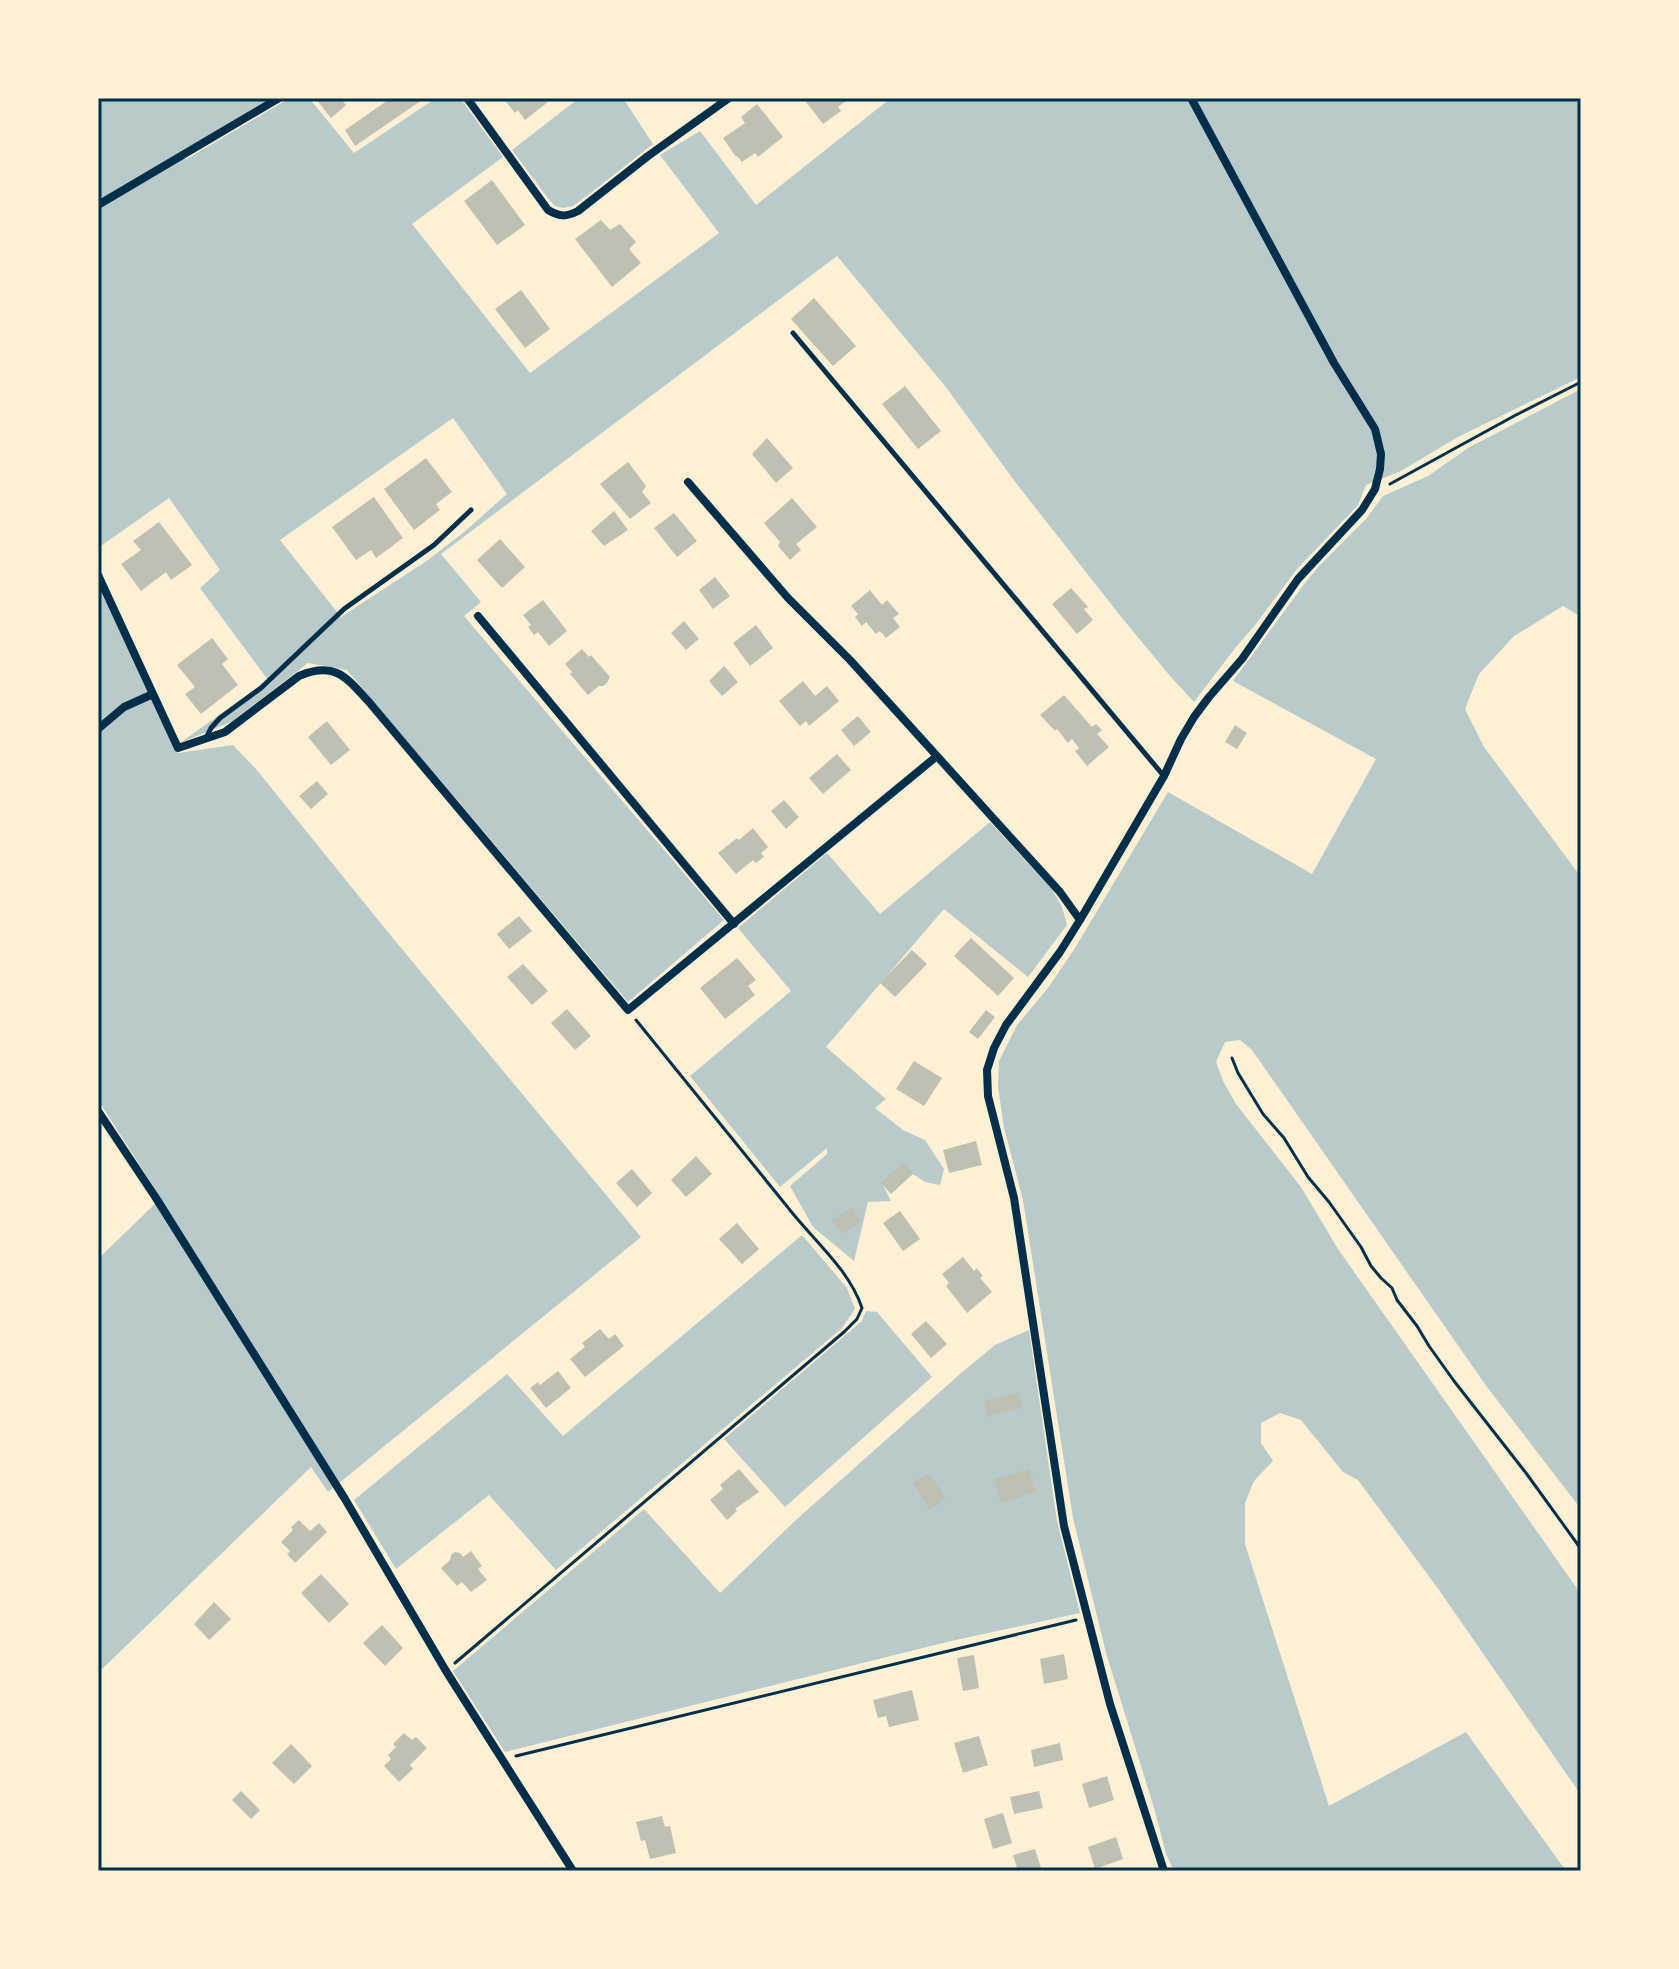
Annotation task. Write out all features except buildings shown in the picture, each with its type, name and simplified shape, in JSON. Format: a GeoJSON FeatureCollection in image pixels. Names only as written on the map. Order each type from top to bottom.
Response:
{"type":"FeatureCollection","features":[{"type":"Feature","properties":{"kind":"street"},"geometry":{"type":"LineString","coordinates":[[98,205],[279,98]]}},
{"type":"Feature","properties":{"kind":"street"},"geometry":{"type":"LineString","coordinates":[[467,98],[548,210],[558,216],[568,216],[729,98]]}},
{"type":"Feature","properties":{"kind":"street"},"geometry":{"type":"LineString","coordinates":[[1164,1871],[1110,1704],[1064,1526],[1014,1198],[988,1096],[987,1070],[1006,1025],[1080,920],[1164,776],[1181,739],[1298,579],[1362,510],[1375,489],[1381,454],[1375,429],[1334,363],[1191,98]]}},
{"type":"Feature","properties":{"kind":"street"},"geometry":{"type":"LineString","coordinates":[[688,482],[788,598],[850,660],[1060,892],[1080,920]]}},
{"type":"Feature","properties":{"kind":"street"},"geometry":{"type":"LineString","coordinates":[[98,575],[178,748],[235,726],[299,676],[325,670],[340,673],[369,702],[628,1010],[937,756]]}},
{"type":"Feature","properties":{"kind":"street"},"geometry":{"type":"LineString","coordinates":[[478,616],[734,924]]}},
{"type":"Feature","properties":{"kind":"street"},"geometry":{"type":"LineString","coordinates":[[98,729],[124,707],[153,694]]}},
{"type":"Feature","properties":{"kind":"street"},"geometry":{"type":"LineString","coordinates":[[98,1111],[345,1499],[446,1671],[573,1871]]}},
{"type":"Feature","properties":{"kind":"lane"},"geometry":{"type":"LineString","coordinates":[[793,333],[1164,776]]}},
{"type":"Feature","properties":{"kind":"lane"},"geometry":{"type":"LineString","coordinates":[[205,740],[220,718],[261,688],[330,620],[434,545],[471,510]]}},
{"type":"Feature","properties":{"kind":"path"},"geometry":{"type":"LineString","coordinates":[[1375,489],[1396,482],[1581,382]]}},
{"type":"Feature","properties":{"kind":"path"},"geometry":{"type":"LineString","coordinates":[[446,1671],[844,1332],[857,1319],[862,1308],[857,1291],[847,1277],[628,1010]]}},
{"type":"Feature","properties":{"kind":"path"},"geometry":{"type":"LineString","coordinates":[[1232,1058],[1256,1103],[1361,1247],[1371,1266],[1392,1288],[1397,1300],[1463,1393],[1581,1549]]}},
{"type":"Feature","properties":{"kind":"path"},"geometry":{"type":"LineString","coordinates":[[502,1760],[1087,1617]]}},
{"type":"Feature","properties":{"kind":"shaded area"},"geometry":{"type":"Polygon","coordinates":[[[98,98],[271,98],[184,150],[185,160],[290,98],[309,98],[354,153],[436,98],[460,98],[503,157],[412,224],[530,373],[719,233],[660,155],[700,131],[756,205],[891,98],[1581,98],[1581,377],[1458,437],[1401,471],[1366,485],[1358,505],[1297,569],[1194,702],[1122,618],[945,386],[837,256],[441,554],[481,602],[464,616],[724,920],[628,1002],[347,670],[308,663],[231,722],[180,743],[268,680],[200,588],[220,570],[169,498],[98,548],[98,98]],[[453,418],[280,540],[341,617],[428,560],[507,494],[453,418]]]}},
{"type":"Feature","properties":{"kind":"shaded area"},"geometry":{"type":"Polygon","coordinates":[[[579,98],[623,98],[653,144],[573,206],[563,208],[555,206],[547,197],[512,150],[579,98]]]}},
{"type":"Feature","properties":{"kind":"shaded area"},"geometry":{"type":"Polygon","coordinates":[[[1581,389],[1581,617],[1563,606],[1514,636],[1479,674],[1465,709],[1484,747],[1581,877],[1581,1509],[1487,1387],[1252,1050],[1240,1040],[1225,1042],[1216,1062],[1236,1104],[1301,1187],[1338,1249],[1581,1594],[1581,1795],[1439,1590],[1358,1480],[1343,1472],[1301,1420],[1280,1413],[1261,1423],[1261,1443],[1273,1461],[1254,1481],[1245,1503],[1245,1544],[1329,1806],[1466,1732],[1566,1871],[1174,1871],[1166,1854],[1106,1653],[1073,1518],[1023,1200],[1004,1128],[998,1087],[999,1061],[1017,1025],[1048,988],[1075,948],[1168,792],[1312,874],[1376,759],[1233,681],[1305,583],[1366,519],[1383,496],[1428,476],[1468,448],[1581,389]]]}},
{"type":"Feature","properties":{"kind":"shaded area"},"geometry":{"type":"Polygon","coordinates":[[[98,585],[178,753],[233,745],[256,769],[641,1237],[328,1492],[311,1467],[98,1673],[98,1259],[161,1198],[98,1100],[98,585]]]}},
{"type":"Feature","properties":{"kind":"shaded area"},"geometry":{"type":"Polygon","coordinates":[[[990,822],[1051,888],[1062,907],[1067,925],[1028,977],[944,909],[826,1047],[886,1099],[875,1108],[903,1130],[925,1140],[944,1169],[940,1185],[925,1182],[913,1174],[882,1183],[891,1201],[868,1202],[854,1261],[813,1227],[790,1186],[827,1154],[827,1148],[780,1187],[690,1076],[791,991],[738,928],[827,853],[880,914],[990,822]]]}},
{"type":"Feature","properties":{"kind":"shaded area"},"geometry":{"type":"Polygon","coordinates":[[[802,1235],[847,1288],[855,1309],[842,1328],[556,1570],[489,1495],[396,1569],[354,1500],[507,1374],[563,1436],[802,1235]]]}},
{"type":"Feature","properties":{"kind":"shaded area"},"geometry":{"type":"Polygon","coordinates":[[[866,1311],[877,1312],[932,1377],[785,1507],[724,1439],[862,1321],[866,1311]]]}},
{"type":"Feature","properties":{"kind":"shaded area"},"geometry":{"type":"Polygon","coordinates":[[[1029,1330],[1057,1521],[1080,1613],[951,1641],[505,1752],[453,1671],[644,1509],[720,1593],[797,1519],[960,1374],[995,1345],[1029,1330]]]}}]}
